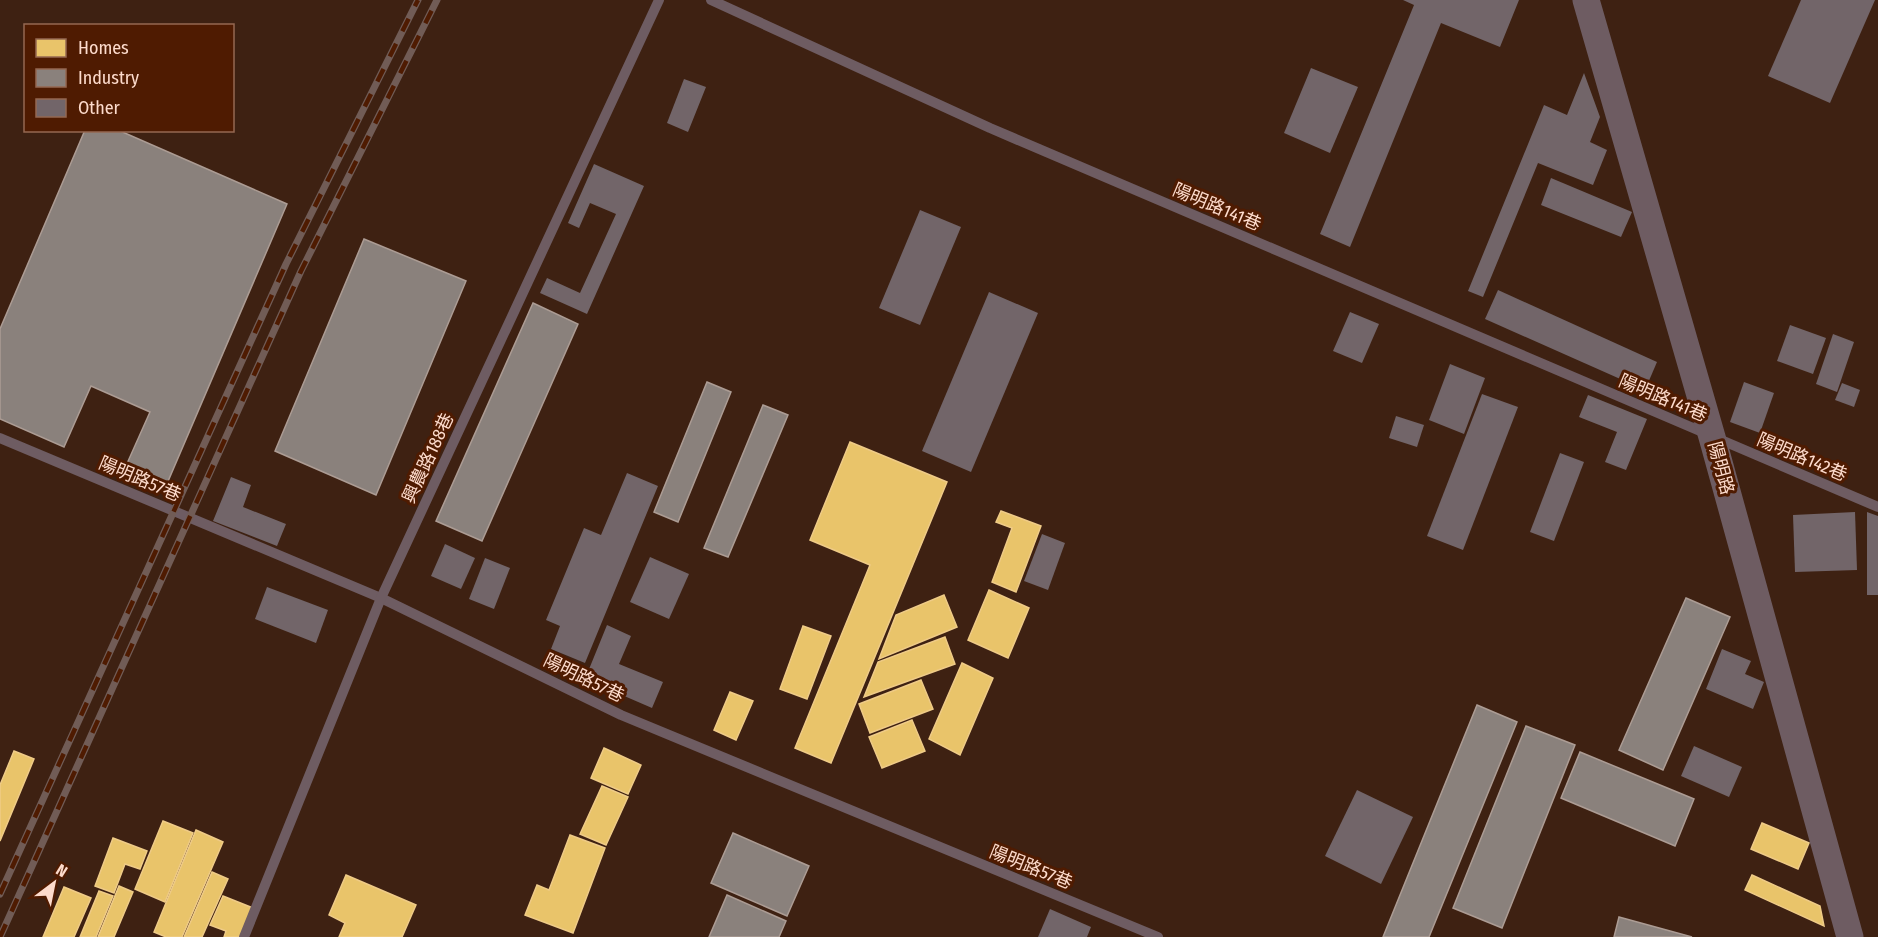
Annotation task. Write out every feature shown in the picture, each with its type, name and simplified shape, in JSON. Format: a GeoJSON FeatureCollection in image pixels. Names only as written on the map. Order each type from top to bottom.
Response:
{"type":"FeatureCollection","features":[{"type":"Feature","properties":{"kind":"street","name":"陽明路"},"geometry":{"type":"LineString","coordinates":[[1586,0],[1712,437],[1850,937]]}},
{"type":"Feature","properties":{"kind":"lane","name":"興農路188巷"},"geometry":{"type":"LineString","coordinates":[[244,937],[381,598],[659,0]]}},
{"type":"Feature","properties":{"kind":"lane","name":"陽明路141巷"},"geometry":{"type":"LineString","coordinates":[[711,0],[1001,132],[1712,437]]}},
{"type":"Feature","properties":{"kind":"lane","name":"陽明路142巷"},"geometry":{"type":"LineString","coordinates":[[1712,437],[1878,507]]}},
{"type":"Feature","properties":{"kind":"lane","name":"陽明路57巷"},"geometry":{"type":"LineString","coordinates":[[0,438],[381,598],[621,715],[1158,937]]}},
{"type":"Feature","properties":{"kind":"building: Homes"},"geometry":{"type":"Polygon","coordinates":[[[850,442],[947,482],[831,763],[795,748],[870,565],[810,540],[850,442]]]}},
{"type":"Feature","properties":{"kind":"building: Homes"},"geometry":{"type":"Polygon","coordinates":[[[1001,511],[1041,526],[1016,592],[992,582],[1012,528],[996,522],[1001,511]]]}},
{"type":"Feature","properties":{"kind":"building: Homes"},"geometry":{"type":"Polygon","coordinates":[[[989,590],[1029,608],[1008,658],[968,640],[989,590]]]}},
{"type":"Feature","properties":{"kind":"building: Homes"},"geometry":{"type":"Polygon","coordinates":[[[944,595],[957,627],[879,659],[896,615],[944,595]]]}},
{"type":"Feature","properties":{"kind":"building: Homes"},"geometry":{"type":"Polygon","coordinates":[[[803,626],[831,636],[807,699],[780,689],[803,626]]]}},
{"type":"Feature","properties":{"kind":"building: Homes"},"geometry":{"type":"Polygon","coordinates":[[[945,637],[955,664],[864,697],[878,662],[945,637]]]}},
{"type":"Feature","properties":{"kind":"building: Homes"},"geometry":{"type":"Polygon","coordinates":[[[962,663],[993,678],[960,755],[929,739],[962,663]]]}},
{"type":"Feature","properties":{"kind":"building: Homes"},"geometry":{"type":"Polygon","coordinates":[[[921,680],[933,709],[870,733],[859,704],[921,680]]]}},
{"type":"Feature","properties":{"kind":"building: Homes"},"geometry":{"type":"Polygon","coordinates":[[[730,692],[753,701],[736,740],[714,730],[730,692]]]}},
{"type":"Feature","properties":{"kind":"building: Homes"},"geometry":{"type":"Polygon","coordinates":[[[912,720],[925,751],[882,768],[869,737],[912,720]]]}},
{"type":"Feature","properties":{"kind":"building: Homes"},"geometry":{"type":"Polygon","coordinates":[[[604,748],[641,765],[628,794],[591,778],[604,748]]]}},
{"type":"Feature","properties":{"kind":"building: Homes"},"geometry":{"type":"Polygon","coordinates":[[[14,751],[34,759],[0,841],[0,785],[14,751]]]}},
{"type":"Feature","properties":{"kind":"building: Homes"},"geometry":{"type":"Polygon","coordinates":[[[602,786],[628,797],[606,845],[580,834],[602,786]]]}},
{"type":"Feature","properties":{"kind":"building: Homes"},"geometry":{"type":"Polygon","coordinates":[[[163,821],[193,833],[165,902],[135,889],[163,821]]]}},
{"type":"Feature","properties":{"kind":"building: Homes"},"geometry":{"type":"Polygon","coordinates":[[[1762,823],[1809,843],[1798,869],[1751,849],[1762,823]]]}},
{"type":"Feature","properties":{"kind":"building: Homes"},"geometry":{"type":"Polygon","coordinates":[[[196,830],[223,842],[182,937],[166,937],[154,932],[196,830]]]}},
{"type":"Feature","properties":{"kind":"building: Homes"},"geometry":{"type":"Polygon","coordinates":[[[570,835],[605,848],[573,933],[525,915],[537,885],[549,890],[570,835]]]}},
{"type":"Feature","properties":{"kind":"building: Homes"},"geometry":{"type":"Polygon","coordinates":[[[113,838],[147,851],[140,869],[125,864],[114,893],[95,886],[113,838]]]}},
{"type":"Feature","properties":{"kind":"building: Homes"},"geometry":{"type":"Polygon","coordinates":[[[212,872],[228,879],[202,937],[184,937],[212,872]]]}},
{"type":"Feature","properties":{"kind":"building: Homes"},"geometry":{"type":"Polygon","coordinates":[[[346,875],[416,905],[402,937],[339,937],[345,923],[329,915],[346,875]]]}},
{"type":"Feature","properties":{"kind":"building: Homes"},"geometry":{"type":"Polygon","coordinates":[[[1752,875],[1820,906],[1824,926],[1745,890],[1752,875]]]}},
{"type":"Feature","properties":{"kind":"building: Homes"},"geometry":{"type":"Polygon","coordinates":[[[119,886],[133,892],[114,937],[98,937],[119,886]]]}},
{"type":"Feature","properties":{"kind":"building: Homes"},"geometry":{"type":"Polygon","coordinates":[[[64,887],[91,898],[74,937],[43,937],[64,887]]]}},
{"type":"Feature","properties":{"kind":"building: Homes"},"geometry":{"type":"Polygon","coordinates":[[[99,891],[113,896],[96,937],[80,937],[99,891]]]}},
{"type":"Feature","properties":{"kind":"building: Homes"},"geometry":{"type":"Polygon","coordinates":[[[223,896],[253,908],[241,937],[224,937],[226,931],[210,925],[223,896]]]}},
{"type":"Feature","properties":{"kind":"building: Industry"},"geometry":{"type":"Polygon","coordinates":[[[84,132],[123,132],[287,204],[166,486],[125,468],[150,412],[91,386],[64,447],[0,419],[0,329],[84,132]]]}},
{"type":"Feature","properties":{"kind":"building: Industry"},"geometry":{"type":"Polygon","coordinates":[[[364,239],[466,281],[376,495],[275,451],[364,239]]]}},
{"type":"Feature","properties":{"kind":"building: Industry"},"geometry":{"type":"Polygon","coordinates":[[[533,303],[578,324],[482,541],[436,521],[533,303]]]}},
{"type":"Feature","properties":{"kind":"building: Industry"},"geometry":{"type":"Polygon","coordinates":[[[707,382],[731,392],[678,522],[654,512],[707,382]]]}},
{"type":"Feature","properties":{"kind":"building: Industry"},"geometry":{"type":"Polygon","coordinates":[[[763,405],[788,415],[728,557],[704,548],[763,405]]]}},
{"type":"Feature","properties":{"kind":"building: Industry"},"geometry":{"type":"Polygon","coordinates":[[[1686,598],[1730,617],[1663,770],[1619,750],[1686,598]]]}},
{"type":"Feature","properties":{"kind":"building: Industry"},"geometry":{"type":"Polygon","coordinates":[[[1477,705],[1517,722],[1429,937],[1383,937],[1477,705]]]}},
{"type":"Feature","properties":{"kind":"building: Industry"},"geometry":{"type":"Polygon","coordinates":[[[1526,726],[1575,745],[1502,928],[1453,908],[1526,726]]]}},
{"type":"Feature","properties":{"kind":"building: Industry"},"geometry":{"type":"Polygon","coordinates":[[[1580,752],[1694,799],[1675,846],[1561,798],[1580,752]]]}},
{"type":"Feature","properties":{"kind":"building: Industry"},"geometry":{"type":"Polygon","coordinates":[[[733,833],[809,866],[787,916],[711,883],[733,833]]]}},
{"type":"Feature","properties":{"kind":"building: Industry"},"geometry":{"type":"Polygon","coordinates":[[[727,895],[786,921],[779,937],[709,937],[727,895]]]}},
{"type":"Feature","properties":{"kind":"building: Industry"},"geometry":{"type":"Polygon","coordinates":[[[1619,917],[1692,937],[1614,937],[1619,917]]]}},
{"type":"Feature","properties":{"kind":"building: Other"},"geometry":{"type":"Polygon","coordinates":[[[1403,0],[1519,0],[1500,47],[1441,23],[1350,247],[1320,234],[1414,5],[1403,0]]]}},
{"type":"Feature","properties":{"kind":"building: Other"},"geometry":{"type":"Polygon","coordinates":[[[1801,0],[1875,0],[1830,103],[1768,76],[1801,0]]]}},
{"type":"Feature","properties":{"kind":"building: Other"},"geometry":{"type":"Polygon","coordinates":[[[1311,68],[1358,87],[1330,153],[1284,133],[1311,68]]]}},
{"type":"Feature","properties":{"kind":"building: Other"},"geometry":{"type":"Polygon","coordinates":[[[1584,73],[1600,117],[1590,142],[1607,150],[1593,185],[1538,163],[1483,297],[1468,291],[1544,105],[1567,115],[1584,73]]]}},
{"type":"Feature","properties":{"kind":"building: Other"},"geometry":{"type":"Polygon","coordinates":[[[684,79],[706,87],[688,132],[667,123],[684,79]]]}},
{"type":"Feature","properties":{"kind":"building: Other"},"geometry":{"type":"Polygon","coordinates":[[[594,164],[644,186],[587,314],[540,293],[547,278],[580,293],[616,214],[590,203],[579,228],[568,223],[594,164]]]}},
{"type":"Feature","properties":{"kind":"building: Other"},"geometry":{"type":"Polygon","coordinates":[[[1551,178],[1632,212],[1621,237],[1541,205],[1551,178]]]}},
{"type":"Feature","properties":{"kind":"building: Other"},"geometry":{"type":"Polygon","coordinates":[[[920,210],[961,227],[920,325],[879,308],[920,210]]]}},
{"type":"Feature","properties":{"kind":"building: Other"},"geometry":{"type":"Polygon","coordinates":[[[1498,290],[1657,362],[1645,390],[1485,319],[1498,290]]]}},
{"type":"Feature","properties":{"kind":"building: Other"},"geometry":{"type":"Polygon","coordinates":[[[989,292],[1038,313],[971,472],[922,451],[989,292]]]}},
{"type":"Feature","properties":{"kind":"building: Other"},"geometry":{"type":"Polygon","coordinates":[[[1350,312],[1379,324],[1362,363],[1333,351],[1350,312]]]}},
{"type":"Feature","properties":{"kind":"building: Other"},"geometry":{"type":"Polygon","coordinates":[[[1790,325],[1826,338],[1813,374],[1777,361],[1790,325]]]}},
{"type":"Feature","properties":{"kind":"building: Other"},"geometry":{"type":"Polygon","coordinates":[[[1833,334],[1854,342],[1837,392],[1816,384],[1833,334]]]}},
{"type":"Feature","properties":{"kind":"building: Other"},"geometry":{"type":"Polygon","coordinates":[[[1450,364],[1485,378],[1464,434],[1429,420],[1450,364]]]}},
{"type":"Feature","properties":{"kind":"building: Other"},"geometry":{"type":"Polygon","coordinates":[[[1744,382],[1774,393],[1760,433],[1730,422],[1744,382]]]}},
{"type":"Feature","properties":{"kind":"building: Other"},"geometry":{"type":"Polygon","coordinates":[[[1842,383],[1860,390],[1854,407],[1835,400],[1842,383]]]}},
{"type":"Feature","properties":{"kind":"building: Other"},"geometry":{"type":"Polygon","coordinates":[[[1482,394],[1518,407],[1463,550],[1427,536],[1482,394]]]}},
{"type":"Feature","properties":{"kind":"building: Other"},"geometry":{"type":"Polygon","coordinates":[[[1588,395],[1647,419],[1626,470],[1605,462],[1617,432],[1579,417],[1588,395]]]}},
{"type":"Feature","properties":{"kind":"building: Other"},"geometry":{"type":"Polygon","coordinates":[[[1396,416],[1424,425],[1417,447],[1389,438],[1396,416]]]}},
{"type":"Feature","properties":{"kind":"building: Other"},"geometry":{"type":"Polygon","coordinates":[[[1560,453],[1584,462],[1554,541],[1530,532],[1560,453]]]}},
{"type":"Feature","properties":{"kind":"building: Other"},"geometry":{"type":"Polygon","coordinates":[[[627,473],[658,486],[585,663],[551,649],[560,626],[546,620],[584,528],[601,535],[627,473]]]}},
{"type":"Feature","properties":{"kind":"building: Other"},"geometry":{"type":"Polygon","coordinates":[[[231,477],[251,485],[243,507],[286,524],[277,546],[213,521],[231,477]]]}},
{"type":"Feature","properties":{"kind":"building: Other"},"geometry":{"type":"Polygon","coordinates":[[[1855,512],[1857,570],[1795,572],[1793,515],[1855,512]]]}},
{"type":"Feature","properties":{"kind":"building: Other"},"geometry":{"type":"Polygon","coordinates":[[[1867,512],[1878,516],[1878,595],[1867,595],[1867,512]]]}},
{"type":"Feature","properties":{"kind":"building: Other"},"geometry":{"type":"Polygon","coordinates":[[[1042,534],[1065,543],[1048,590],[1024,581],[1042,534]]]}},
{"type":"Feature","properties":{"kind":"building: Other"},"geometry":{"type":"Polygon","coordinates":[[[445,544],[475,558],[461,589],[431,576],[445,544]]]}},
{"type":"Feature","properties":{"kind":"building: Other"},"geometry":{"type":"Polygon","coordinates":[[[650,557],[689,574],[669,619],[630,602],[650,557]]]}},
{"type":"Feature","properties":{"kind":"building: Other"},"geometry":{"type":"Polygon","coordinates":[[[485,558],[510,568],[494,609],[469,599],[485,558]]]}},
{"type":"Feature","properties":{"kind":"building: Other"},"geometry":{"type":"Polygon","coordinates":[[[267,587],[328,610],[316,643],[255,619],[267,587]]]}},
{"type":"Feature","properties":{"kind":"building: Other"},"geometry":{"type":"Polygon","coordinates":[[[607,625],[631,636],[619,664],[663,682],[652,708],[585,679],[607,625]]]}},
{"type":"Feature","properties":{"kind":"building: Other"},"geometry":{"type":"Polygon","coordinates":[[[1722,649],[1751,661],[1745,674],[1764,682],[1753,709],[1706,689],[1722,649]]]}},
{"type":"Feature","properties":{"kind":"building: Other"},"geometry":{"type":"Polygon","coordinates":[[[1694,746],[1742,767],[1729,797],[1681,776],[1694,746]]]}},
{"type":"Feature","properties":{"kind":"building: Other"},"geometry":{"type":"Polygon","coordinates":[[[1357,790],[1413,817],[1381,884],[1325,856],[1357,790]]]}},
{"type":"Feature","properties":{"kind":"building: Other"},"geometry":{"type":"Polygon","coordinates":[[[1050,909],[1091,927],[1087,937],[1038,937],[1050,909]]]}},
{"type":"Feature","properties":{"kind":"railway"},"geometry":{"type":"LineString","coordinates":[[0,894],[286,264],[418,0]]}},
{"type":"Feature","properties":{"kind":"railway"},"geometry":{"type":"LineString","coordinates":[[0,937],[301,271],[437,0]]}}]}
